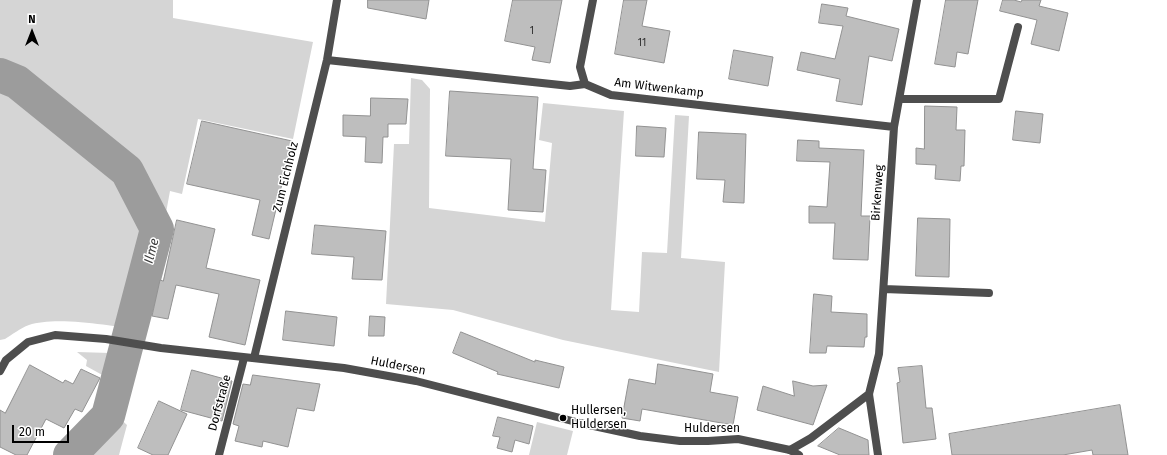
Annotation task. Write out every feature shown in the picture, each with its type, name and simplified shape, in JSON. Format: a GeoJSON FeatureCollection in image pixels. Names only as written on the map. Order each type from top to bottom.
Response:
{"type":"FeatureCollection","features":[{"type":"Feature","properties":{"kind":"street","name":"Zum Eichholz"},"geometry":{"type":"LineString","coordinates":[[254,358],[327,60],[338,0]]}},
{"type":"Feature","properties":{"kind":"street"},"geometry":{"type":"LineString","coordinates":[[585,84],[580,67],[593,0]]}},
{"type":"Feature","properties":{"kind":"street","name":"Birkenweg"},"geometry":{"type":"LineString","coordinates":[[878,455],[869,394],[879,354],[894,127],[917,0]]}},
{"type":"Feature","properties":{"kind":"street"},"geometry":{"type":"LineString","coordinates":[[899,99],[999,99],[1018,27]]}},
{"type":"Feature","properties":{"kind":"street","name":"Am Witwenkamp"},"geometry":{"type":"LineString","coordinates":[[327,60],[570,86],[585,84],[611,95],[894,127]]}},
{"type":"Feature","properties":{"kind":"street"},"geometry":{"type":"LineString","coordinates":[[884,289],[989,293]]}},
{"type":"Feature","properties":{"kind":"street","name":"Huldersen"},"geometry":{"type":"LineString","coordinates":[[0,371],[6,360],[28,342],[55,335],[106,339],[161,348],[344,368],[416,381],[580,423],[640,436],[680,441],[738,439],[790,450],[799,455]]}},
{"type":"Feature","properties":{"kind":"street","name":"Dorfstraße"},"geometry":{"type":"LineString","coordinates":[[219,455],[244,358]]}},
{"type":"Feature","properties":{"kind":"street"},"geometry":{"type":"LineString","coordinates":[[790,450],[811,438],[869,394]]}},
{"type":"Feature","properties":{"kind":"shaded area"},"geometry":{"type":"Polygon","coordinates":[[[0,0],[173,0],[173,18],[313,42],[293,139],[198,119],[182,194],[170,191],[155,273],[140,331],[84,322],[53,321],[29,325],[5,339],[0,340],[0,0]]]}},
{"type":"Feature","properties":{"kind":"shaded area"},"geometry":{"type":"Polygon","coordinates":[[[411,78],[422,80],[430,89],[429,208],[545,222],[552,143],[539,140],[543,103],[624,111],[611,310],[639,312],[642,252],[667,253],[675,115],[689,116],[681,258],[725,262],[719,372],[563,340],[453,310],[386,304],[394,144],[409,144],[411,78]]]}},
{"type":"Feature","properties":{"kind":"shaded area"},"geometry":{"type":"Polygon","coordinates":[[[77,352],[110,353],[137,357],[128,385],[114,413],[127,425],[119,455],[55,455],[94,411],[105,390],[106,377],[86,366],[87,360],[77,352]]]}},
{"type":"Feature","properties":{"kind":"shaded area"},"geometry":{"type":"Polygon","coordinates":[[[537,422],[573,431],[567,455],[529,455],[537,422]]]}},
{"type":"Feature","properties":{"kind":"building"},"geometry":{"type":"Polygon","coordinates":[[[368,0],[429,0],[426,19],[368,8],[368,0]]]}},
{"type":"Feature","properties":{"kind":"building"},"geometry":{"type":"Polygon","coordinates":[[[513,0],[562,0],[550,63],[532,60],[535,47],[505,41],[513,0]]]}},
{"type":"Feature","properties":{"kind":"building"},"geometry":{"type":"Polygon","coordinates":[[[624,0],[647,0],[642,26],[670,31],[664,63],[615,54],[624,0]]]}},
{"type":"Feature","properties":{"kind":"building"},"geometry":{"type":"Polygon","coordinates":[[[946,0],[978,0],[968,54],[957,52],[955,67],[935,64],[946,0]]]}},
{"type":"Feature","properties":{"kind":"building"},"geometry":{"type":"Polygon","coordinates":[[[1003,0],[1014,0],[1021,2],[1022,0],[1041,0],[1039,6],[1068,13],[1059,51],[1031,44],[1037,20],[1000,11],[1003,0]]]}},
{"type":"Feature","properties":{"kind":"building"},"geometry":{"type":"Polygon","coordinates":[[[822,4],[848,8],[846,16],[899,29],[892,61],[869,56],[862,105],[836,101],[840,79],[797,70],[801,52],[835,59],[843,26],[819,23],[822,4]]]}},
{"type":"Feature","properties":{"kind":"building"},"geometry":{"type":"Polygon","coordinates":[[[734,50],[773,57],[768,86],[729,79],[734,50]]]}},
{"type":"Feature","properties":{"kind":"building"},"geometry":{"type":"Polygon","coordinates":[[[450,91],[538,97],[533,169],[546,170],[543,212],[508,210],[511,159],[446,156],[450,91]]]}},
{"type":"Feature","properties":{"kind":"building"},"geometry":{"type":"Polygon","coordinates":[[[371,98],[408,99],[406,124],[388,124],[388,137],[383,137],[382,163],[365,162],[366,137],[343,136],[343,115],[370,116],[371,98]]]}},
{"type":"Feature","properties":{"kind":"building"},"geometry":{"type":"Polygon","coordinates":[[[925,106],[957,107],[956,130],[965,130],[964,166],[961,166],[960,181],[935,179],[936,165],[916,164],[916,148],[924,149],[925,106]]]}},
{"type":"Feature","properties":{"kind":"building"},"geometry":{"type":"Polygon","coordinates":[[[1016,111],[1043,114],[1040,143],[1013,140],[1016,111]]]}},
{"type":"Feature","properties":{"kind":"building"},"geometry":{"type":"Polygon","coordinates":[[[202,121],[292,141],[269,239],[252,235],[260,200],[187,184],[202,121]]]}},
{"type":"Feature","properties":{"kind":"building"},"geometry":{"type":"Polygon","coordinates":[[[637,126],[666,128],[664,157],[636,156],[637,126]]]}},
{"type":"Feature","properties":{"kind":"building"},"geometry":{"type":"Polygon","coordinates":[[[699,132],[746,134],[744,203],[723,202],[725,180],[697,179],[699,132]]]}},
{"type":"Feature","properties":{"kind":"building"},"geometry":{"type":"Polygon","coordinates":[[[798,140],[819,141],[819,148],[864,150],[861,216],[870,216],[868,260],[833,259],[835,223],[809,223],[809,206],[827,207],[830,162],[797,161],[798,140]]]}},
{"type":"Feature","properties":{"kind":"building"},"geometry":{"type":"Polygon","coordinates":[[[918,218],[950,219],[949,277],[916,276],[918,218]]]}},
{"type":"Feature","properties":{"kind":"building"},"geometry":{"type":"Polygon","coordinates":[[[177,220],[215,229],[206,268],[260,280],[245,345],[209,337],[219,294],[176,285],[168,319],[152,316],[160,280],[163,281],[177,220]]]}},
{"type":"Feature","properties":{"kind":"building"},"geometry":{"type":"Polygon","coordinates":[[[315,225],[386,231],[382,280],[352,279],[354,257],[312,254],[315,225]]]}},
{"type":"Feature","properties":{"kind":"building"},"geometry":{"type":"Polygon","coordinates":[[[814,294],[832,296],[831,312],[867,314],[867,337],[865,337],[864,347],[827,346],[826,353],[810,353],[814,294]]]}},
{"type":"Feature","properties":{"kind":"building"},"geometry":{"type":"Polygon","coordinates":[[[286,311],[337,317],[334,346],[283,340],[286,311]]]}},
{"type":"Feature","properties":{"kind":"building"},"geometry":{"type":"Polygon","coordinates":[[[370,316],[385,317],[384,336],[369,336],[370,316]]]}},
{"type":"Feature","properties":{"kind":"building"},"geometry":{"type":"Polygon","coordinates":[[[461,332],[535,362],[535,360],[564,367],[559,388],[497,374],[498,372],[453,353],[461,332]]]}},
{"type":"Feature","properties":{"kind":"building"},"geometry":{"type":"Polygon","coordinates":[[[658,364],[713,374],[710,392],[738,397],[733,425],[642,409],[640,421],[622,418],[629,379],[655,384],[658,364]]]}},
{"type":"Feature","properties":{"kind":"building"},"geometry":{"type":"Polygon","coordinates":[[[30,365],[63,383],[65,380],[73,384],[81,369],[100,378],[82,412],[75,409],[64,428],[46,419],[27,455],[16,455],[0,447],[0,410],[5,413],[30,365]]]}},
{"type":"Feature","properties":{"kind":"building"},"geometry":{"type":"Polygon","coordinates":[[[922,366],[926,408],[932,408],[936,439],[903,443],[897,383],[900,382],[898,368],[922,366]]]}},
{"type":"Feature","properties":{"kind":"building"},"geometry":{"type":"Polygon","coordinates":[[[192,370],[232,381],[222,421],[181,410],[192,370]]]}},
{"type":"Feature","properties":{"kind":"building"},"geometry":{"type":"Polygon","coordinates":[[[253,375],[320,384],[314,411],[297,408],[288,447],[263,441],[262,447],[235,441],[239,426],[233,424],[243,384],[250,385],[253,375]]]}},
{"type":"Feature","properties":{"kind":"building"},"geometry":{"type":"Polygon","coordinates":[[[793,381],[813,386],[827,385],[813,425],[757,410],[763,386],[794,396],[793,381]]]}},
{"type":"Feature","properties":{"kind":"building"},"geometry":{"type":"Polygon","coordinates":[[[159,401],[187,414],[168,455],[153,455],[138,448],[159,401]]]}},
{"type":"Feature","properties":{"kind":"building"},"geometry":{"type":"Polygon","coordinates":[[[1120,405],[1128,455],[1093,455],[1092,450],[1063,455],[952,455],[949,434],[1120,405]]]}},
{"type":"Feature","properties":{"kind":"building"},"geometry":{"type":"Polygon","coordinates":[[[498,417],[533,426],[529,444],[515,440],[512,452],[497,448],[500,437],[493,436],[498,417]]]}},
{"type":"Feature","properties":{"kind":"building"},"geometry":{"type":"Polygon","coordinates":[[[839,428],[868,440],[869,455],[840,455],[818,446],[839,428]]]}},
{"type":"Feature","properties":{"kind":"waterway","name":"Ilme"},"geometry":{"type":"LineString","coordinates":[[0,75],[17,82],[127,171],[157,229],[108,416],[70,455]]}},
{"type":"Feature","properties":{"kind":"place","name":"Hullersen, Huldersen"},"geometry":{"type":"Point","coordinates":[563,418]}}]}
